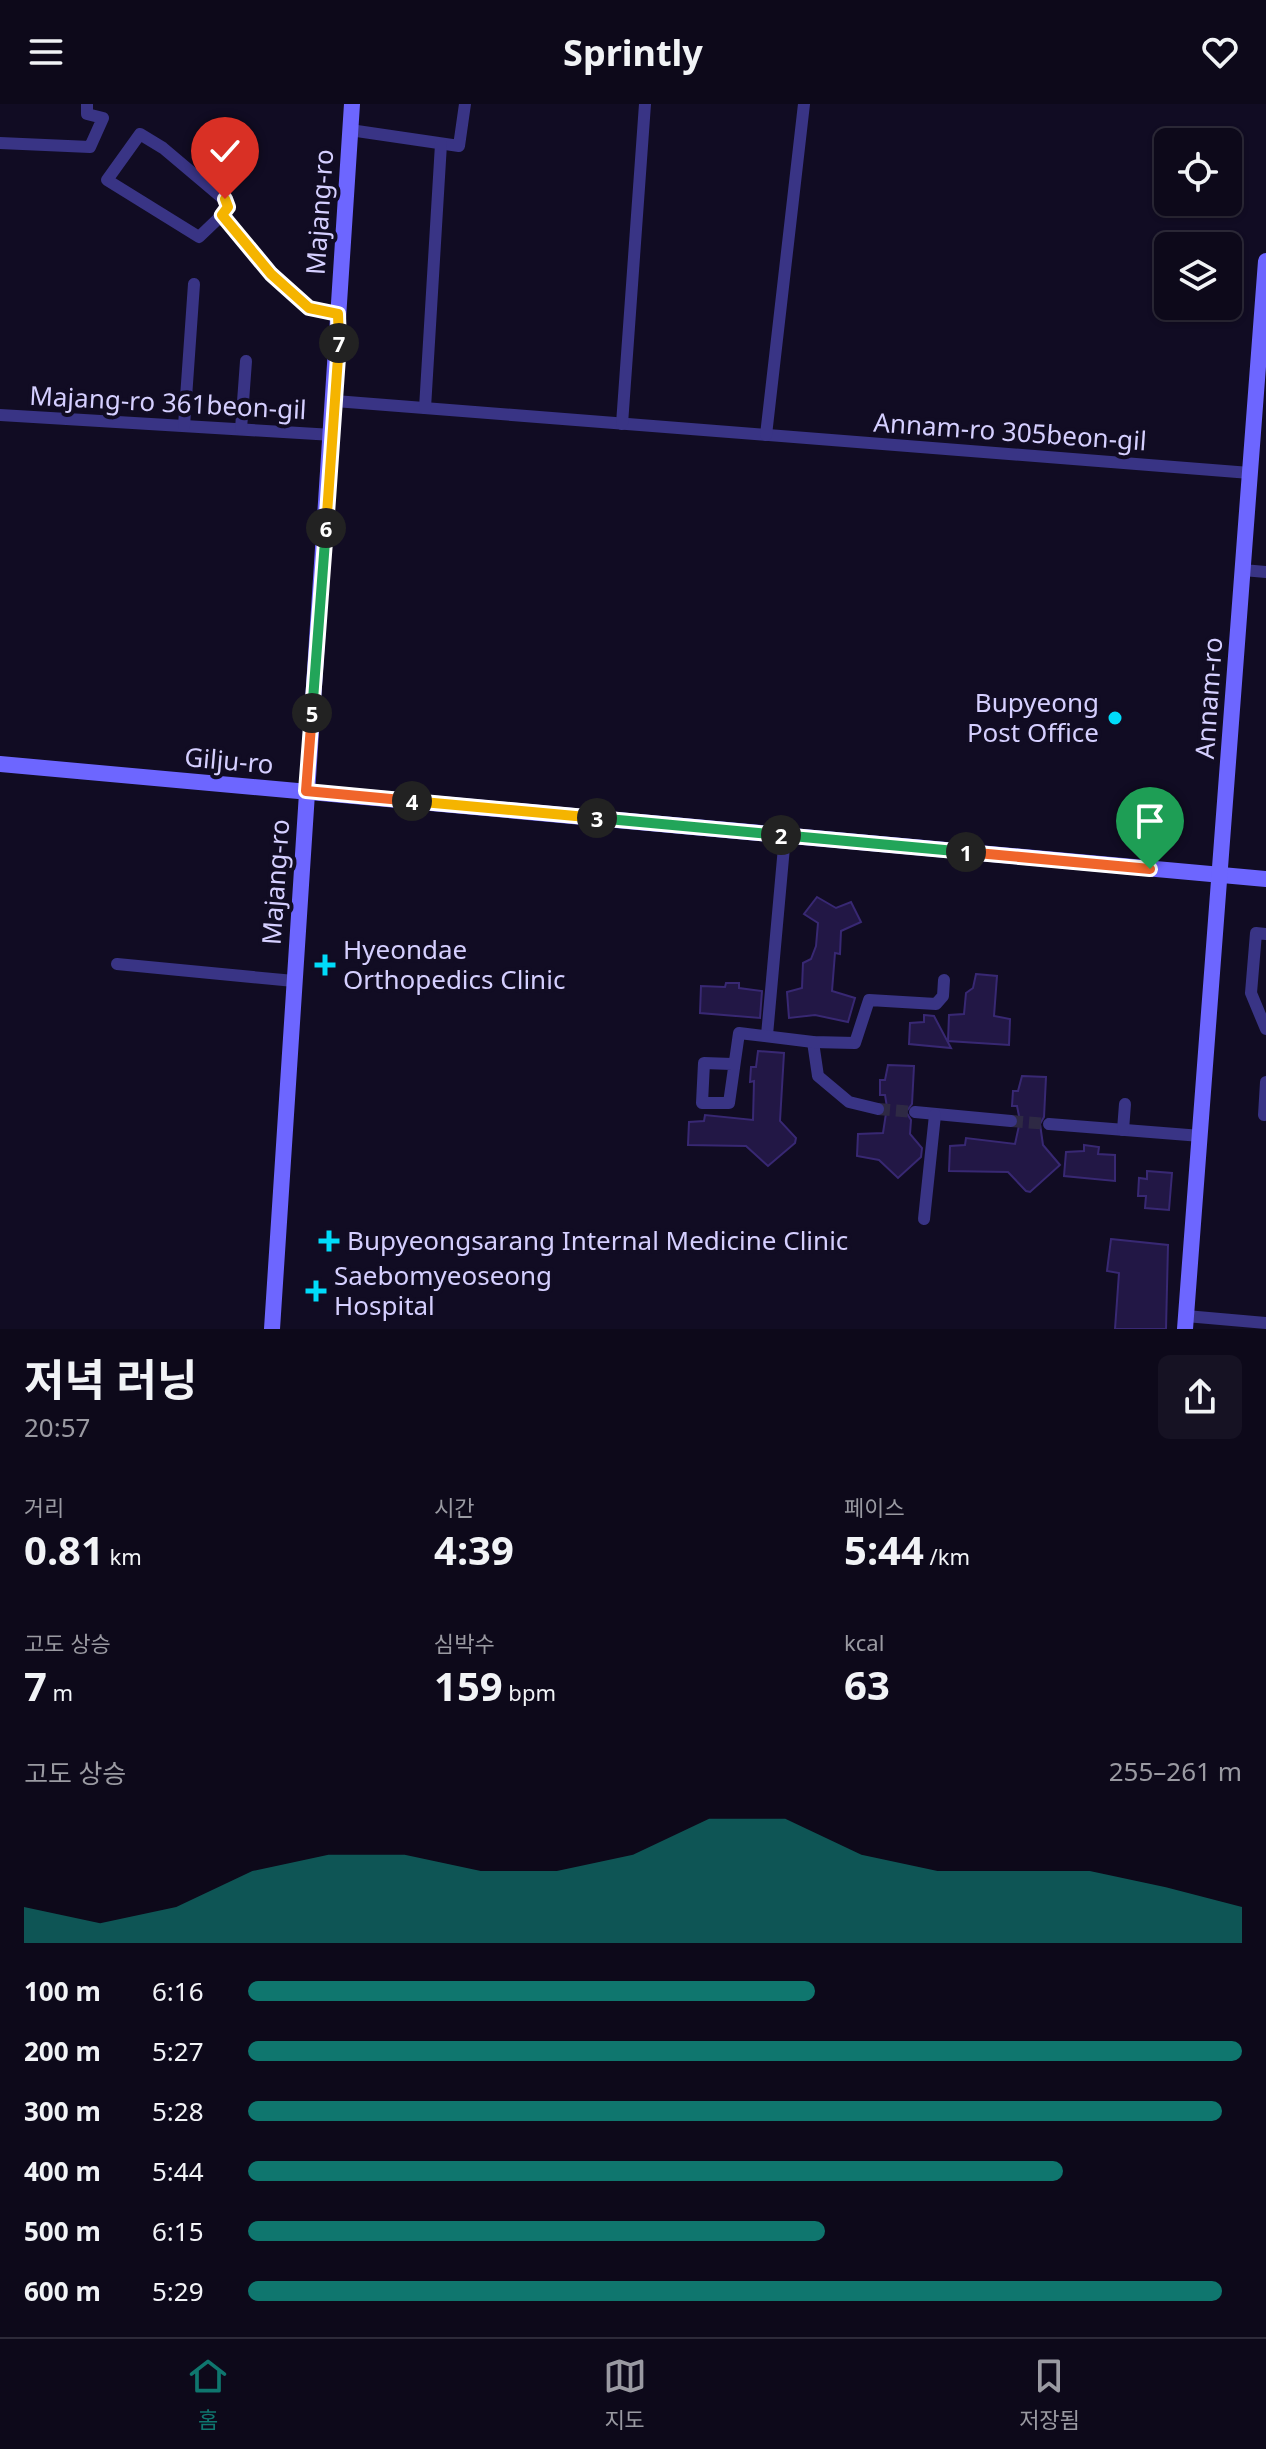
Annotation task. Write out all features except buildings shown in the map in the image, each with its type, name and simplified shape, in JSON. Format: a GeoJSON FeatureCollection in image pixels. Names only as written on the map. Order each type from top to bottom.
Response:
{"type":"FeatureCollection","features":[{"type":"Feature","properties":{"kind":"main road","name":"Majang-ro"},"geometry":{"type":"LineString","coordinates":[[272,1329],[306,791],[333,435],[352,104]]}},
{"type":"Feature","properties":{"kind":"main road","name":"Annam-ro"},"geometry":{"type":"LineString","coordinates":[[1186,1322],[1266,261]]}},
{"type":"Feature","properties":{"kind":"main road","name":"Gilju-ro"},"geometry":{"type":"LineString","coordinates":[[0,764],[1266,879]]}},
{"type":"Feature","properties":{"kind":"street"},"geometry":{"type":"LineString","coordinates":[[0,143],[90,147],[103,118],[87,114],[87,104]]}},
{"type":"Feature","properties":{"kind":"street"},"geometry":{"type":"LineString","coordinates":[[350,130],[459,146],[465,104]]}},
{"type":"Feature","properties":{"kind":"street"},"geometry":{"type":"LineString","coordinates":[[622,424],[645,104]]}},
{"type":"Feature","properties":{"kind":"street"},"geometry":{"type":"LineString","coordinates":[[766,435],[804,104]]}},
{"type":"Feature","properties":{"kind":"street"},"geometry":{"type":"LineString","coordinates":[[140,134],[225,199],[228,207],[222,215],[202,234],[194,236],[109,185],[107,177],[140,134]]}},
{"type":"Feature","properties":{"kind":"street"},"geometry":{"type":"LineString","coordinates":[[425,408],[441,144]]}},
{"type":"Feature","properties":{"kind":"street"},"geometry":{"type":"LineString","coordinates":[[222,215],[271,274],[309,308],[338,314]]}},
{"type":"Feature","properties":{"kind":"street"},"geometry":{"type":"LineString","coordinates":[[184,426],[194,284]]}},
{"type":"Feature","properties":{"kind":"street"},"geometry":{"type":"LineString","coordinates":[[241,429],[246,361]]}},
{"type":"Feature","properties":{"kind":"street","name":"Annam-ro 305beon-gil"},"geometry":{"type":"LineString","coordinates":[[335,401],[1250,473]]}},
{"type":"Feature","properties":{"kind":"street","name":"Majang-ro 361beon-gil"},"geometry":{"type":"LineString","coordinates":[[0,415],[333,435]]}},
{"type":"Feature","properties":{"kind":"street"},"geometry":{"type":"LineString","coordinates":[[1243,570],[1266,572]]}},
{"type":"Feature","properties":{"kind":"street"},"geometry":{"type":"LineString","coordinates":[[767,1035],[785,836]]}},
{"type":"Feature","properties":{"kind":"street"},"geometry":{"type":"LineString","coordinates":[[1266,934],[1256,933],[1251,993],[1266,1029]]}},
{"type":"Feature","properties":{"kind":"street"},"geometry":{"type":"LineString","coordinates":[[117,964],[294,981]]}},
{"type":"Feature","properties":{"kind":"street"},"geometry":{"type":"LineString","coordinates":[[732,1064],[739,1033],[813,1042],[855,1043],[869,1000],[936,1004],[943,996],[944,980]]}},
{"type":"Feature","properties":{"kind":"street"},"geometry":{"type":"LineString","coordinates":[[813,1042],[818,1076],[849,1102],[878,1109]]}},
{"type":"Feature","properties":{"kind":"street"},"geometry":{"type":"LineString","coordinates":[[1264,1115],[1266,1082]]}},
{"type":"Feature","properties":{"kind":"street"},"geometry":{"type":"LineString","coordinates":[[1123,1130],[1125,1104]]}},
{"type":"Feature","properties":{"kind":"street"},"geometry":{"type":"LineString","coordinates":[[915,1112],[1011,1121]]}},
{"type":"Feature","properties":{"kind":"street"},"geometry":{"type":"LineString","coordinates":[[924,1219],[935,1115]]}},
{"type":"Feature","properties":{"kind":"street"},"geometry":{"type":"LineString","coordinates":[[1049,1124],[1201,1136]]}},
{"type":"Feature","properties":{"kind":"street"},"geometry":{"type":"LineString","coordinates":[[1186,1322],[1266,1323]]}},
{"type":"Feature","properties":{"kind":"tunnel"},"geometry":{"type":"LineString","coordinates":[[878,1109],[915,1112]]}},
{"type":"Feature","properties":{"kind":"tunnel"},"geometry":{"type":"LineString","coordinates":[[1011,1121],[1049,1124]]}},
{"type":"Feature","properties":{"kind":"place","name":"Bupyeong Post Office"},"geometry":{"type":"Point","coordinates":[1115,718]}},
{"type":"Feature","properties":{"kind":"place","name":"Hyeondae Orthopedics Clinic"},"geometry":{"type":"Point","coordinates":[325,965]}},
{"type":"Feature","properties":{"kind":"place","name":"Bupyeongsarang Internal Medicine Clinic"},"geometry":{"type":"Point","coordinates":[329,1241]}},
{"type":"Feature","properties":{"kind":"place","name":"Saebomyeoseong Hospital"},"geometry":{"type":"Point","coordinates":[316,1291]}},
{"type":"Feature","properties":{"kind":"route"},"geometry":{"type":"LineString","coordinates":[[225,199],[228,207],[222,215],[271,274],[309,308],[338,314],[335,401],[306,791],[1150,869]]}}]}
